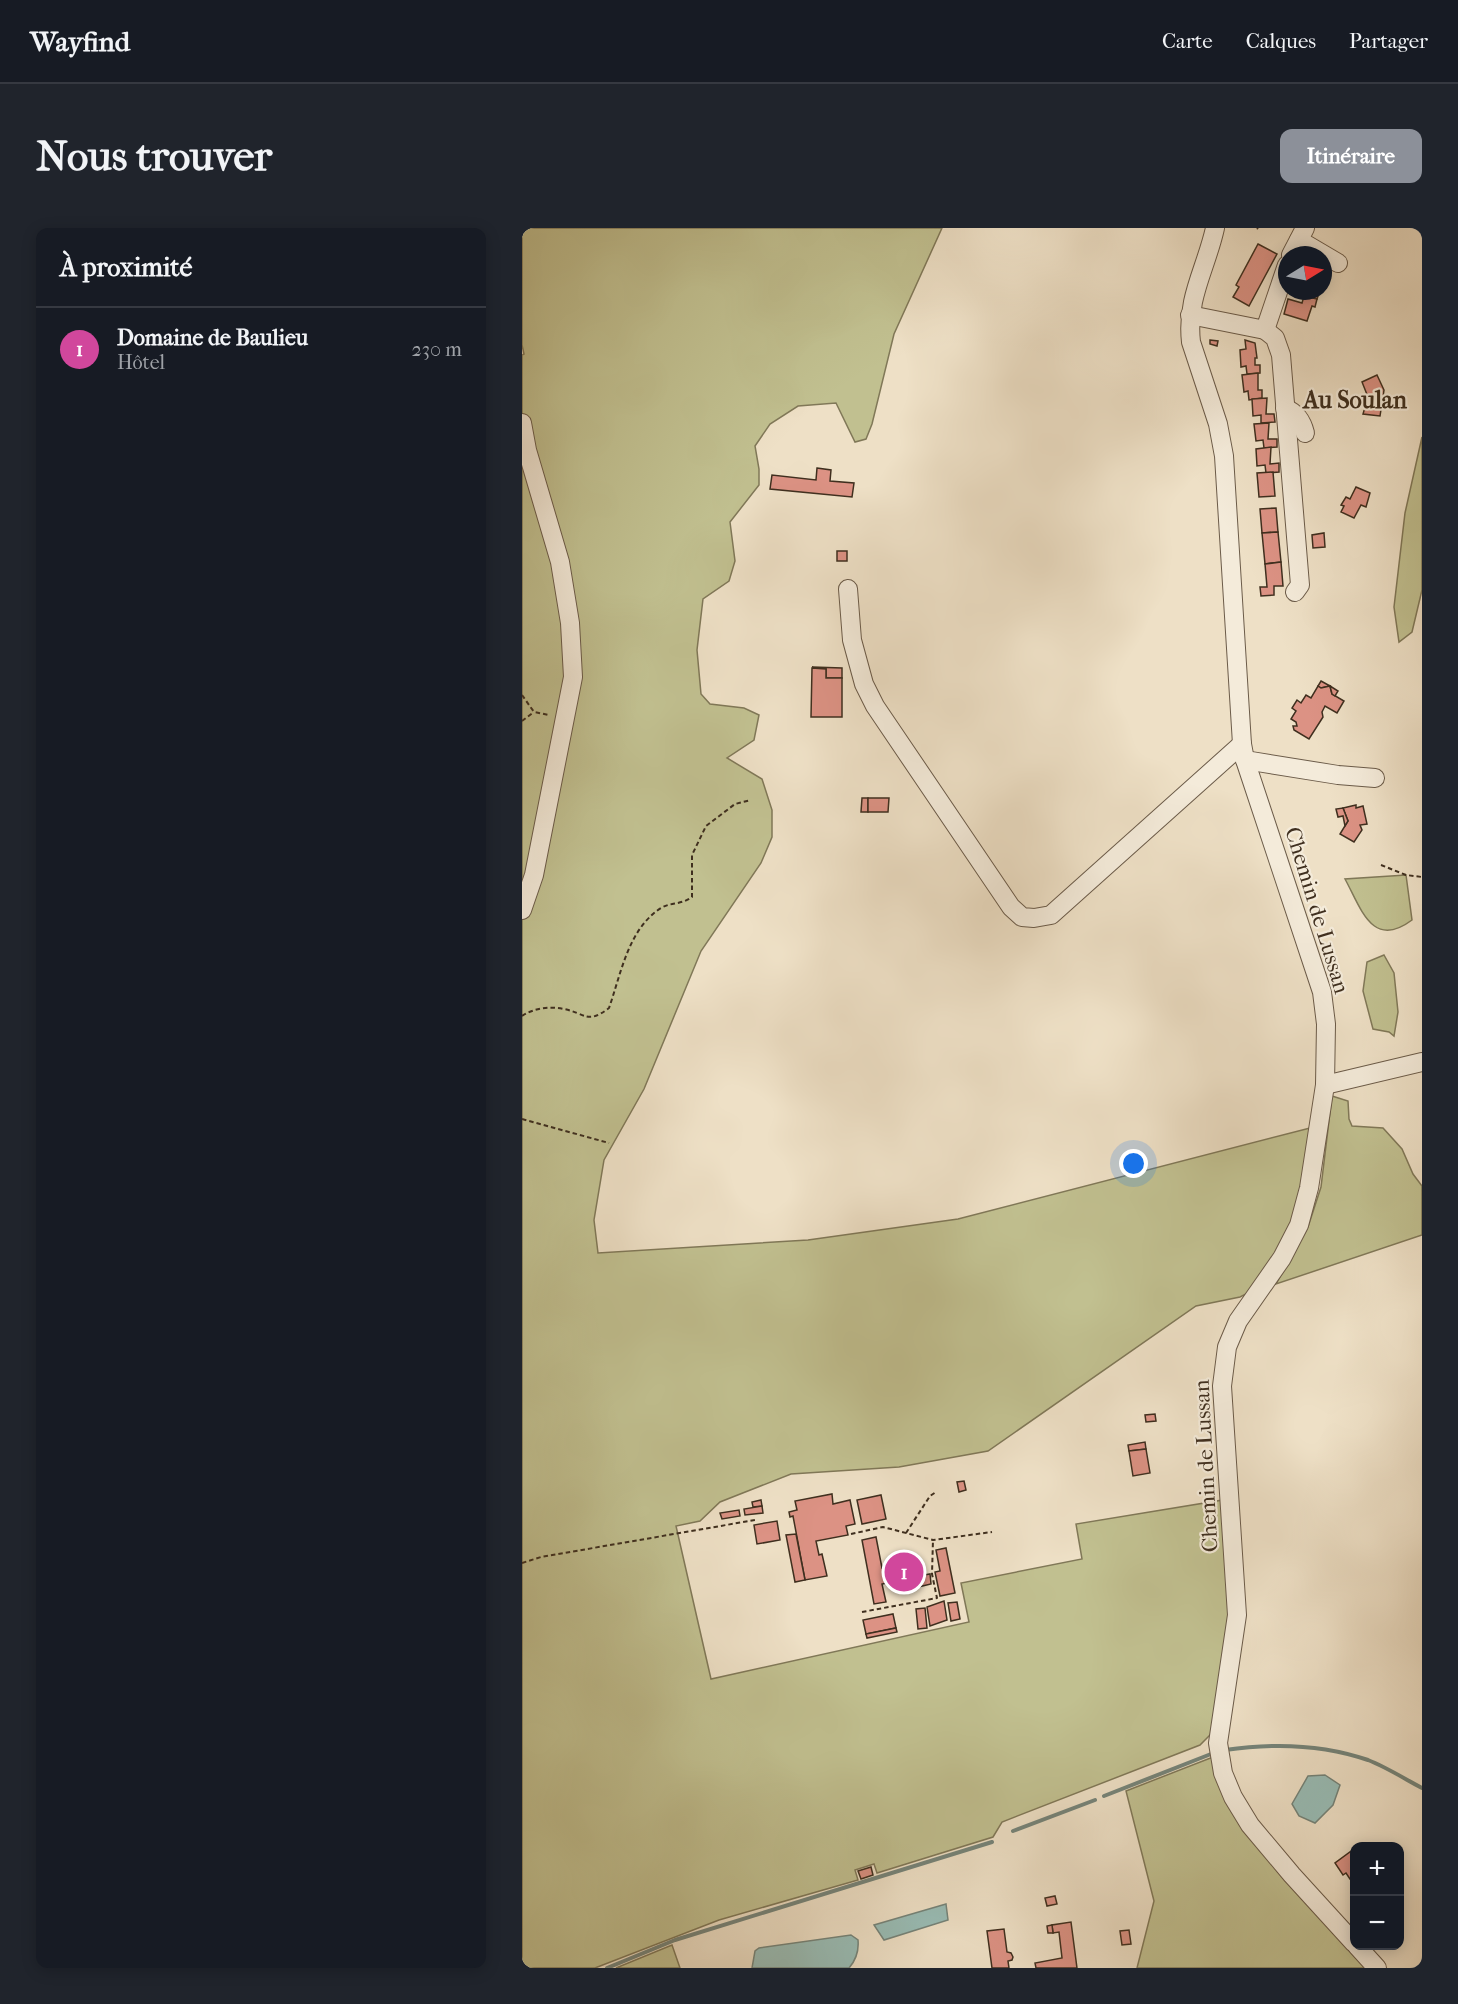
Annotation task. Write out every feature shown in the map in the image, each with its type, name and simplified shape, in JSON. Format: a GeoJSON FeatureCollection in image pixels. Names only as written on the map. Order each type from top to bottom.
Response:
{"type":"FeatureCollection","features":[{"type":"Feature","properties":{"kind":"street","name":"Chemin de Lussan"},"geometry":{"type":"LineString","coordinates":[[1215,228],[1190,315],[1191,342],[1218,424],[1224,456],[1244,752],[1322,992],[1326,1024],[1325,1085],[1309,1188],[1299,1225],[1282,1258],[1238,1321],[1227,1347],[1222,1386],[1237,1615],[1218,1743],[1223,1773],[1233,1797],[1250,1825],[1292,1875],[1350,1938]]}},
{"type":"Feature","properties":{"kind":"street"},"geometry":{"type":"LineString","coordinates":[[1298,241],[1338,263]]}},
{"type":"Feature","properties":{"kind":"street"},"geometry":{"type":"LineString","coordinates":[[1265,330],[1278,292]]}},
{"type":"Feature","properties":{"kind":"street"},"geometry":{"type":"LineString","coordinates":[[1190,315],[1265,330],[1275,338],[1280,350],[1300,585],[1294,592]]}},
{"type":"Feature","properties":{"kind":"street"},"geometry":{"type":"LineString","coordinates":[[1285,408],[1294,412],[1305,433]]}},
{"type":"Feature","properties":{"kind":"street"},"geometry":{"type":"LineString","coordinates":[[522,423],[527,450],[560,562],[570,623],[573,677],[534,875],[522,910]]}},
{"type":"Feature","properties":{"kind":"street"},"geometry":{"type":"LineString","coordinates":[[848,589],[852,640],[864,684],[875,706],[1011,907],[1022,918],[1050,915],[1244,752],[1338,775],[1375,778]]}},
{"type":"Feature","properties":{"kind":"street"},"geometry":{"type":"LineString","coordinates":[[1325,1085],[1422,1062]]}},
{"type":"Feature","properties":{"kind":"street","name":"Chemin de Lussan"},"geometry":{"type":"LineString","coordinates":[[1361,1950],[1377,1968]]}},
{"type":"Feature","properties":{"kind":"path"},"geometry":{"type":"LineString","coordinates":[[522,695],[534,712]]}},
{"type":"Feature","properties":{"kind":"path"},"geometry":{"type":"LineString","coordinates":[[522,721],[534,712],[566,717]]}},
{"type":"Feature","properties":{"kind":"path"},"geometry":{"type":"LineString","coordinates":[[522,1016],[544,1008],[566,1009],[583,1017],[599,1015],[609,1008],[634,938],[647,919],[663,907],[684,902],[692,897],[692,855],[706,826],[735,804],[751,800]]}},
{"type":"Feature","properties":{"kind":"path"},"geometry":{"type":"LineString","coordinates":[[1381,865],[1406,875],[1422,877]]}},
{"type":"Feature","properties":{"kind":"path"},"geometry":{"type":"LineString","coordinates":[[522,1119],[609,1143]]}},
{"type":"Feature","properties":{"kind":"path"},"geometry":{"type":"LineString","coordinates":[[906,1533],[930,1496],[936,1492]]}},
{"type":"Feature","properties":{"kind":"path"},"geometry":{"type":"LineString","coordinates":[[522,1563],[541,1557],[755,1520]]}},
{"type":"Feature","properties":{"kind":"path"},"geometry":{"type":"LineString","coordinates":[[851,1534],[884,1527],[933,1540],[992,1532]]}},
{"type":"Feature","properties":{"kind":"path"},"geometry":{"type":"LineString","coordinates":[[862,1612],[936,1598],[932,1574],[933,1540]]}},
{"type":"Feature","properties":{"kind":"shaded area"},"geometry":{"type":"Polygon","coordinates":[[[522,228],[942,228],[894,334],[872,424],[866,439],[855,442],[836,403],[798,406],[770,424],[755,446],[759,485],[730,522],[735,561],[729,581],[703,599],[697,650],[701,694],[710,704],[744,708],[759,715],[754,740],[727,758],[762,779],[772,810],[772,837],[761,863],[701,951],[644,1089],[604,1160],[594,1220],[598,1253],[808,1240],[958,1219],[1310,1128],[1295,1217],[1279,1248],[1250,1292],[1240,1297],[1196,1306],[988,1451],[899,1467],[791,1474],[720,1502],[700,1521],[676,1526],[711,1679],[969,1622],[961,1583],[1082,1559],[1076,1524],[1223,1500],[1229,1616],[1212,1733],[1200,1745],[1002,1822],[993,1837],[877,1873],[874,1864],[855,1870],[858,1880],[719,1920],[595,1968],[522,1968],[522,355],[524,354],[522,345],[522,228]]]}},
{"type":"Feature","properties":{"kind":"shaded area"},"geometry":{"type":"Polygon","coordinates":[[[1422,437],[1422,590],[1412,632],[1399,642],[1394,607],[1405,513],[1422,437]]]}},
{"type":"Feature","properties":{"kind":"shaded area"},"geometry":{"type":"Polygon","coordinates":[[[1406,875],[1412,920],[1398,928],[1387,930],[1377,928],[1370,922],[1345,879],[1406,875]]]}},
{"type":"Feature","properties":{"kind":"shaded area"},"geometry":{"type":"Polygon","coordinates":[[[1384,955],[1394,973],[1398,1012],[1394,1036],[1389,1032],[1373,1029],[1363,991],[1367,962],[1384,955]]]}},
{"type":"Feature","properties":{"kind":"shaded area"},"geometry":{"type":"Polygon","coordinates":[[[1332,1096],[1348,1101],[1349,1119],[1352,1126],[1383,1128],[1402,1149],[1413,1174],[1422,1186],[1422,1235],[1276,1284],[1308,1227],[1321,1187],[1332,1096]]]}},
{"type":"Feature","properties":{"kind":"shaded area"},"geometry":{"type":"Polygon","coordinates":[[[1213,1757],[1218,1774],[1350,1940],[1350,1950],[1358,1950],[1372,1968],[1137,1968],[1154,1901],[1126,1791],[1213,1757]]]}},
{"type":"Feature","properties":{"kind":"shaded area"},"geometry":{"type":"Polygon","coordinates":[[[672,1945],[680,1968],[616,1968],[672,1945]]]}},
{"type":"Feature","properties":{"kind":"water"},"geometry":{"type":"Polygon","coordinates":[[[1325,1775],[1340,1785],[1333,1805],[1315,1823],[1299,1816],[1292,1804],[1308,1776],[1325,1775]]]}},
{"type":"Feature","properties":{"kind":"water"},"geometry":{"type":"Polygon","coordinates":[[[946,1904],[948,1920],[884,1940],[874,1925],[946,1904]]]}},
{"type":"Feature","properties":{"kind":"water"},"geometry":{"type":"Polygon","coordinates":[[[851,1935],[858,1940],[858,1948],[849,1968],[752,1968],[755,1951],[759,1948],[851,1935]]]}},
{"type":"Feature","properties":{"kind":"building"},"geometry":{"type":"Polygon","coordinates":[[[1258,244],[1277,254],[1249,306],[1233,297],[1239,287],[1236,285],[1258,244]]]}},
{"type":"Feature","properties":{"kind":"building"},"geometry":{"type":"Polygon","coordinates":[[[1288,300],[1302,303],[1303,300],[1317,300],[1307,321],[1284,314],[1288,300]]]}},
{"type":"Feature","properties":{"kind":"building"},"geometry":{"type":"Polygon","coordinates":[[[1210,340],[1218,341],[1217,346],[1210,344],[1210,340]]]}},
{"type":"Feature","properties":{"kind":"building"},"geometry":{"type":"Polygon","coordinates":[[[1245,340],[1255,343],[1257,358],[1255,358],[1255,365],[1260,365],[1260,373],[1247,374],[1246,366],[1241,367],[1240,350],[1246,349],[1245,340]]]}},
{"type":"Feature","properties":{"kind":"building"},"geometry":{"type":"Polygon","coordinates":[[[1258,373],[1258,390],[1262,390],[1262,398],[1249,400],[1248,391],[1244,392],[1242,375],[1258,373]]]}},
{"type":"Feature","properties":{"kind":"building"},"geometry":{"type":"Polygon","coordinates":[[[1377,375],[1384,390],[1380,416],[1363,414],[1368,397],[1362,382],[1377,375]]]}},
{"type":"Feature","properties":{"kind":"building"},"geometry":{"type":"Polygon","coordinates":[[[1364,396],[1368,397],[1367,406],[1363,406],[1364,396]]]}},
{"type":"Feature","properties":{"kind":"building"},"geometry":{"type":"Polygon","coordinates":[[[1267,398],[1266,414],[1274,414],[1275,422],[1261,423],[1261,415],[1253,416],[1252,399],[1267,398]]]}},
{"type":"Feature","properties":{"kind":"building"},"geometry":{"type":"Polygon","coordinates":[[[1269,423],[1268,439],[1277,439],[1277,447],[1264,448],[1263,440],[1256,441],[1254,424],[1269,423]]]}},
{"type":"Feature","properties":{"kind":"building"},"geometry":{"type":"Polygon","coordinates":[[[1271,447],[1270,464],[1279,463],[1279,472],[1266,473],[1265,465],[1257,466],[1256,449],[1271,447]]]}},
{"type":"Feature","properties":{"kind":"building"},"geometry":{"type":"Polygon","coordinates":[[[817,468],[831,470],[830,481],[854,483],[852,497],[770,489],[772,475],[816,480],[817,468]]]}},
{"type":"Feature","properties":{"kind":"building"},"geometry":{"type":"Polygon","coordinates":[[[1273,472],[1275,496],[1259,497],[1257,473],[1273,472]]]}},
{"type":"Feature","properties":{"kind":"building"},"geometry":{"type":"Polygon","coordinates":[[[1356,487],[1370,493],[1366,507],[1361,505],[1354,518],[1341,512],[1344,506],[1341,505],[1346,497],[1350,499],[1356,487]]]}},
{"type":"Feature","properties":{"kind":"building"},"geometry":{"type":"Polygon","coordinates":[[[1276,508],[1278,532],[1262,533],[1260,509],[1276,508]]]}},
{"type":"Feature","properties":{"kind":"building"},"geometry":{"type":"Polygon","coordinates":[[[1278,532],[1281,562],[1265,564],[1262,533],[1278,532]]]}},
{"type":"Feature","properties":{"kind":"building"},"geometry":{"type":"Polygon","coordinates":[[[1324,533],[1325,547],[1313,548],[1312,535],[1324,533]]]}},
{"type":"Feature","properties":{"kind":"building"},"geometry":{"type":"Polygon","coordinates":[[[837,551],[847,551],[847,561],[837,561],[837,551]]]}},
{"type":"Feature","properties":{"kind":"building"},"geometry":{"type":"Polygon","coordinates":[[[1281,562],[1283,586],[1274,586],[1274,595],[1261,596],[1260,587],[1267,587],[1265,564],[1281,562]]]}},
{"type":"Feature","properties":{"kind":"building"},"geometry":{"type":"Polygon","coordinates":[[[812,667],[842,668],[842,678],[826,678],[826,669],[812,667]]]}},
{"type":"Feature","properties":{"kind":"building"},"geometry":{"type":"Polygon","coordinates":[[[812,668],[826,669],[826,678],[842,678],[842,717],[811,717],[812,668]]]}},
{"type":"Feature","properties":{"kind":"building"},"geometry":{"type":"Polygon","coordinates":[[[1321,681],[1330,686],[1321,688],[1318,686],[1321,681]]]}},
{"type":"Feature","properties":{"kind":"building"},"geometry":{"type":"Polygon","coordinates":[[[1318,686],[1321,688],[1330,686],[1332,694],[1344,701],[1337,713],[1325,706],[1322,712],[1323,717],[1309,739],[1294,730],[1293,726],[1297,726],[1296,722],[1291,719],[1296,711],[1292,708],[1297,700],[1301,703],[1306,695],[1311,698],[1318,686]]]}},
{"type":"Feature","properties":{"kind":"building"},"geometry":{"type":"Polygon","coordinates":[[[1330,686],[1338,691],[1335,696],[1332,694],[1330,686]]]}},
{"type":"Feature","properties":{"kind":"building"},"geometry":{"type":"Polygon","coordinates":[[[862,798],[868,798],[868,812],[861,812],[862,798]]]}},
{"type":"Feature","properties":{"kind":"building"},"geometry":{"type":"Polygon","coordinates":[[[868,798],[889,798],[888,812],[868,812],[868,798]]]}},
{"type":"Feature","properties":{"kind":"building"},"geometry":{"type":"Polygon","coordinates":[[[1356,805],[1356,808],[1363,806],[1367,824],[1360,825],[1362,830],[1354,842],[1340,834],[1348,821],[1343,808],[1356,805]]]}},
{"type":"Feature","properties":{"kind":"building"},"geometry":{"type":"Polygon","coordinates":[[[1343,808],[1348,821],[1345,826],[1343,816],[1338,817],[1336,809],[1343,808]]]}},
{"type":"Feature","properties":{"kind":"building"},"geometry":{"type":"Polygon","coordinates":[[[1155,1414],[1156,1421],[1146,1422],[1145,1415],[1155,1414]]]}},
{"type":"Feature","properties":{"kind":"building"},"geometry":{"type":"Polygon","coordinates":[[[1145,1442],[1146,1449],[1129,1451],[1128,1445],[1145,1442]]]}},
{"type":"Feature","properties":{"kind":"building"},"geometry":{"type":"Polygon","coordinates":[[[1146,1449],[1150,1473],[1133,1476],[1129,1451],[1146,1449]]]}},
{"type":"Feature","properties":{"kind":"building"},"geometry":{"type":"Polygon","coordinates":[[[964,1481],[966,1490],[959,1492],[957,1482],[964,1481]]]}},
{"type":"Feature","properties":{"kind":"building"},"geometry":{"type":"Polygon","coordinates":[[[832,1494],[833,1504],[850,1500],[855,1524],[846,1526],[848,1535],[816,1541],[819,1555],[822,1554],[827,1576],[805,1580],[793,1516],[790,1517],[789,1512],[797,1510],[795,1501],[832,1494]]]}},
{"type":"Feature","properties":{"kind":"building"},"geometry":{"type":"Polygon","coordinates":[[[881,1495],[886,1519],[862,1524],[857,1500],[881,1495]]]}},
{"type":"Feature","properties":{"kind":"building"},"geometry":{"type":"Polygon","coordinates":[[[761,1500],[762,1506],[753,1507],[752,1502],[761,1500]]]}},
{"type":"Feature","properties":{"kind":"building"},"geometry":{"type":"Polygon","coordinates":[[[762,1506],[763,1513],[745,1515],[744,1509],[762,1506]]]}},
{"type":"Feature","properties":{"kind":"building"},"geometry":{"type":"Polygon","coordinates":[[[739,1510],[740,1516],[722,1519],[720,1513],[739,1510]]]}},
{"type":"Feature","properties":{"kind":"building"},"geometry":{"type":"Polygon","coordinates":[[[777,1521],[780,1540],[757,1544],[754,1525],[777,1521]]]}},
{"type":"Feature","properties":{"kind":"building"},"geometry":{"type":"Polygon","coordinates":[[[796,1534],[805,1580],[795,1582],[786,1535],[796,1534]]]}},
{"type":"Feature","properties":{"kind":"building"},"geometry":{"type":"Polygon","coordinates":[[[876,1537],[882,1568],[916,1561],[919,1576],[930,1574],[931,1584],[914,1588],[913,1578],[882,1584],[886,1602],[874,1604],[862,1540],[876,1537]]]}},
{"type":"Feature","properties":{"kind":"building"},"geometry":{"type":"Polygon","coordinates":[[[946,1548],[955,1593],[940,1596],[935,1572],[940,1571],[936,1550],[946,1548]]]}},
{"type":"Feature","properties":{"kind":"building"},"geometry":{"type":"Polygon","coordinates":[[[944,1601],[947,1620],[930,1626],[927,1607],[944,1601]]]}},
{"type":"Feature","properties":{"kind":"building"},"geometry":{"type":"Polygon","coordinates":[[[957,1602],[960,1619],[951,1621],[948,1603],[957,1602]]]}},
{"type":"Feature","properties":{"kind":"building"},"geometry":{"type":"Polygon","coordinates":[[[925,1608],[927,1628],[918,1629],[916,1609],[925,1608]]]}},
{"type":"Feature","properties":{"kind":"building"},"geometry":{"type":"Polygon","coordinates":[[[893,1614],[896,1628],[866,1634],[863,1620],[893,1614]]]}},
{"type":"Feature","properties":{"kind":"building"},"geometry":{"type":"Polygon","coordinates":[[[896,1628],[897,1632],[867,1638],[866,1634],[896,1628]]]}},
{"type":"Feature","properties":{"kind":"building"},"geometry":{"type":"Polygon","coordinates":[[[1350,1852],[1350,1879],[1346,1873],[1343,1875],[1335,1863],[1350,1852]]]}},
{"type":"Feature","properties":{"kind":"building"},"geometry":{"type":"Polygon","coordinates":[[[871,1867],[873,1875],[861,1879],[858,1871],[871,1867]]]}},
{"type":"Feature","properties":{"kind":"building"},"geometry":{"type":"Polygon","coordinates":[[[1055,1896],[1057,1904],[1047,1906],[1045,1898],[1055,1896]]]}},
{"type":"Feature","properties":{"kind":"building"},"geometry":{"type":"Polygon","coordinates":[[[1071,1922],[1077,1968],[1036,1968],[1035,1963],[1062,1958],[1059,1932],[1053,1933],[1052,1925],[1071,1922]]]}},
{"type":"Feature","properties":{"kind":"building"},"geometry":{"type":"Polygon","coordinates":[[[1052,1925],[1053,1933],[1048,1933],[1047,1926],[1052,1925]]]}},
{"type":"Feature","properties":{"kind":"building"},"geometry":{"type":"Polygon","coordinates":[[[1004,1929],[1007,1952],[1013,1957],[1008,1961],[1009,1968],[992,1968],[987,1931],[1004,1929]]]}},
{"type":"Feature","properties":{"kind":"building"},"geometry":{"type":"Polygon","coordinates":[[[1129,1930],[1131,1944],[1122,1945],[1120,1931],[1129,1930]]]}},
{"type":"Feature","properties":{"kind":"waterway"},"geometry":{"type":"LineString","coordinates":[[1225,1750],[1261,1746],[1297,1746],[1333,1751],[1368,1760],[1422,1788]]}},
{"type":"Feature","properties":{"kind":"waterway"},"geometry":{"type":"LineString","coordinates":[[1104,1796],[1211,1754]]}},
{"type":"Feature","properties":{"kind":"waterway"},"geometry":{"type":"LineString","coordinates":[[1013,1831],[1095,1800]]}},
{"type":"Feature","properties":{"kind":"waterway"},"geometry":{"type":"LineString","coordinates":[[607,1968],[675,1940],[992,1842]]}},
{"type":"Feature","properties":{"kind":"place","name":"Domaine de Baulieu"},"geometry":{"type":"Point","coordinates":[904,1572]}},
{"type":"Feature","properties":{"kind":"district","name":"Au Soulan"},"geometry":{"type":"Point","coordinates":[1355,400]}}]}
